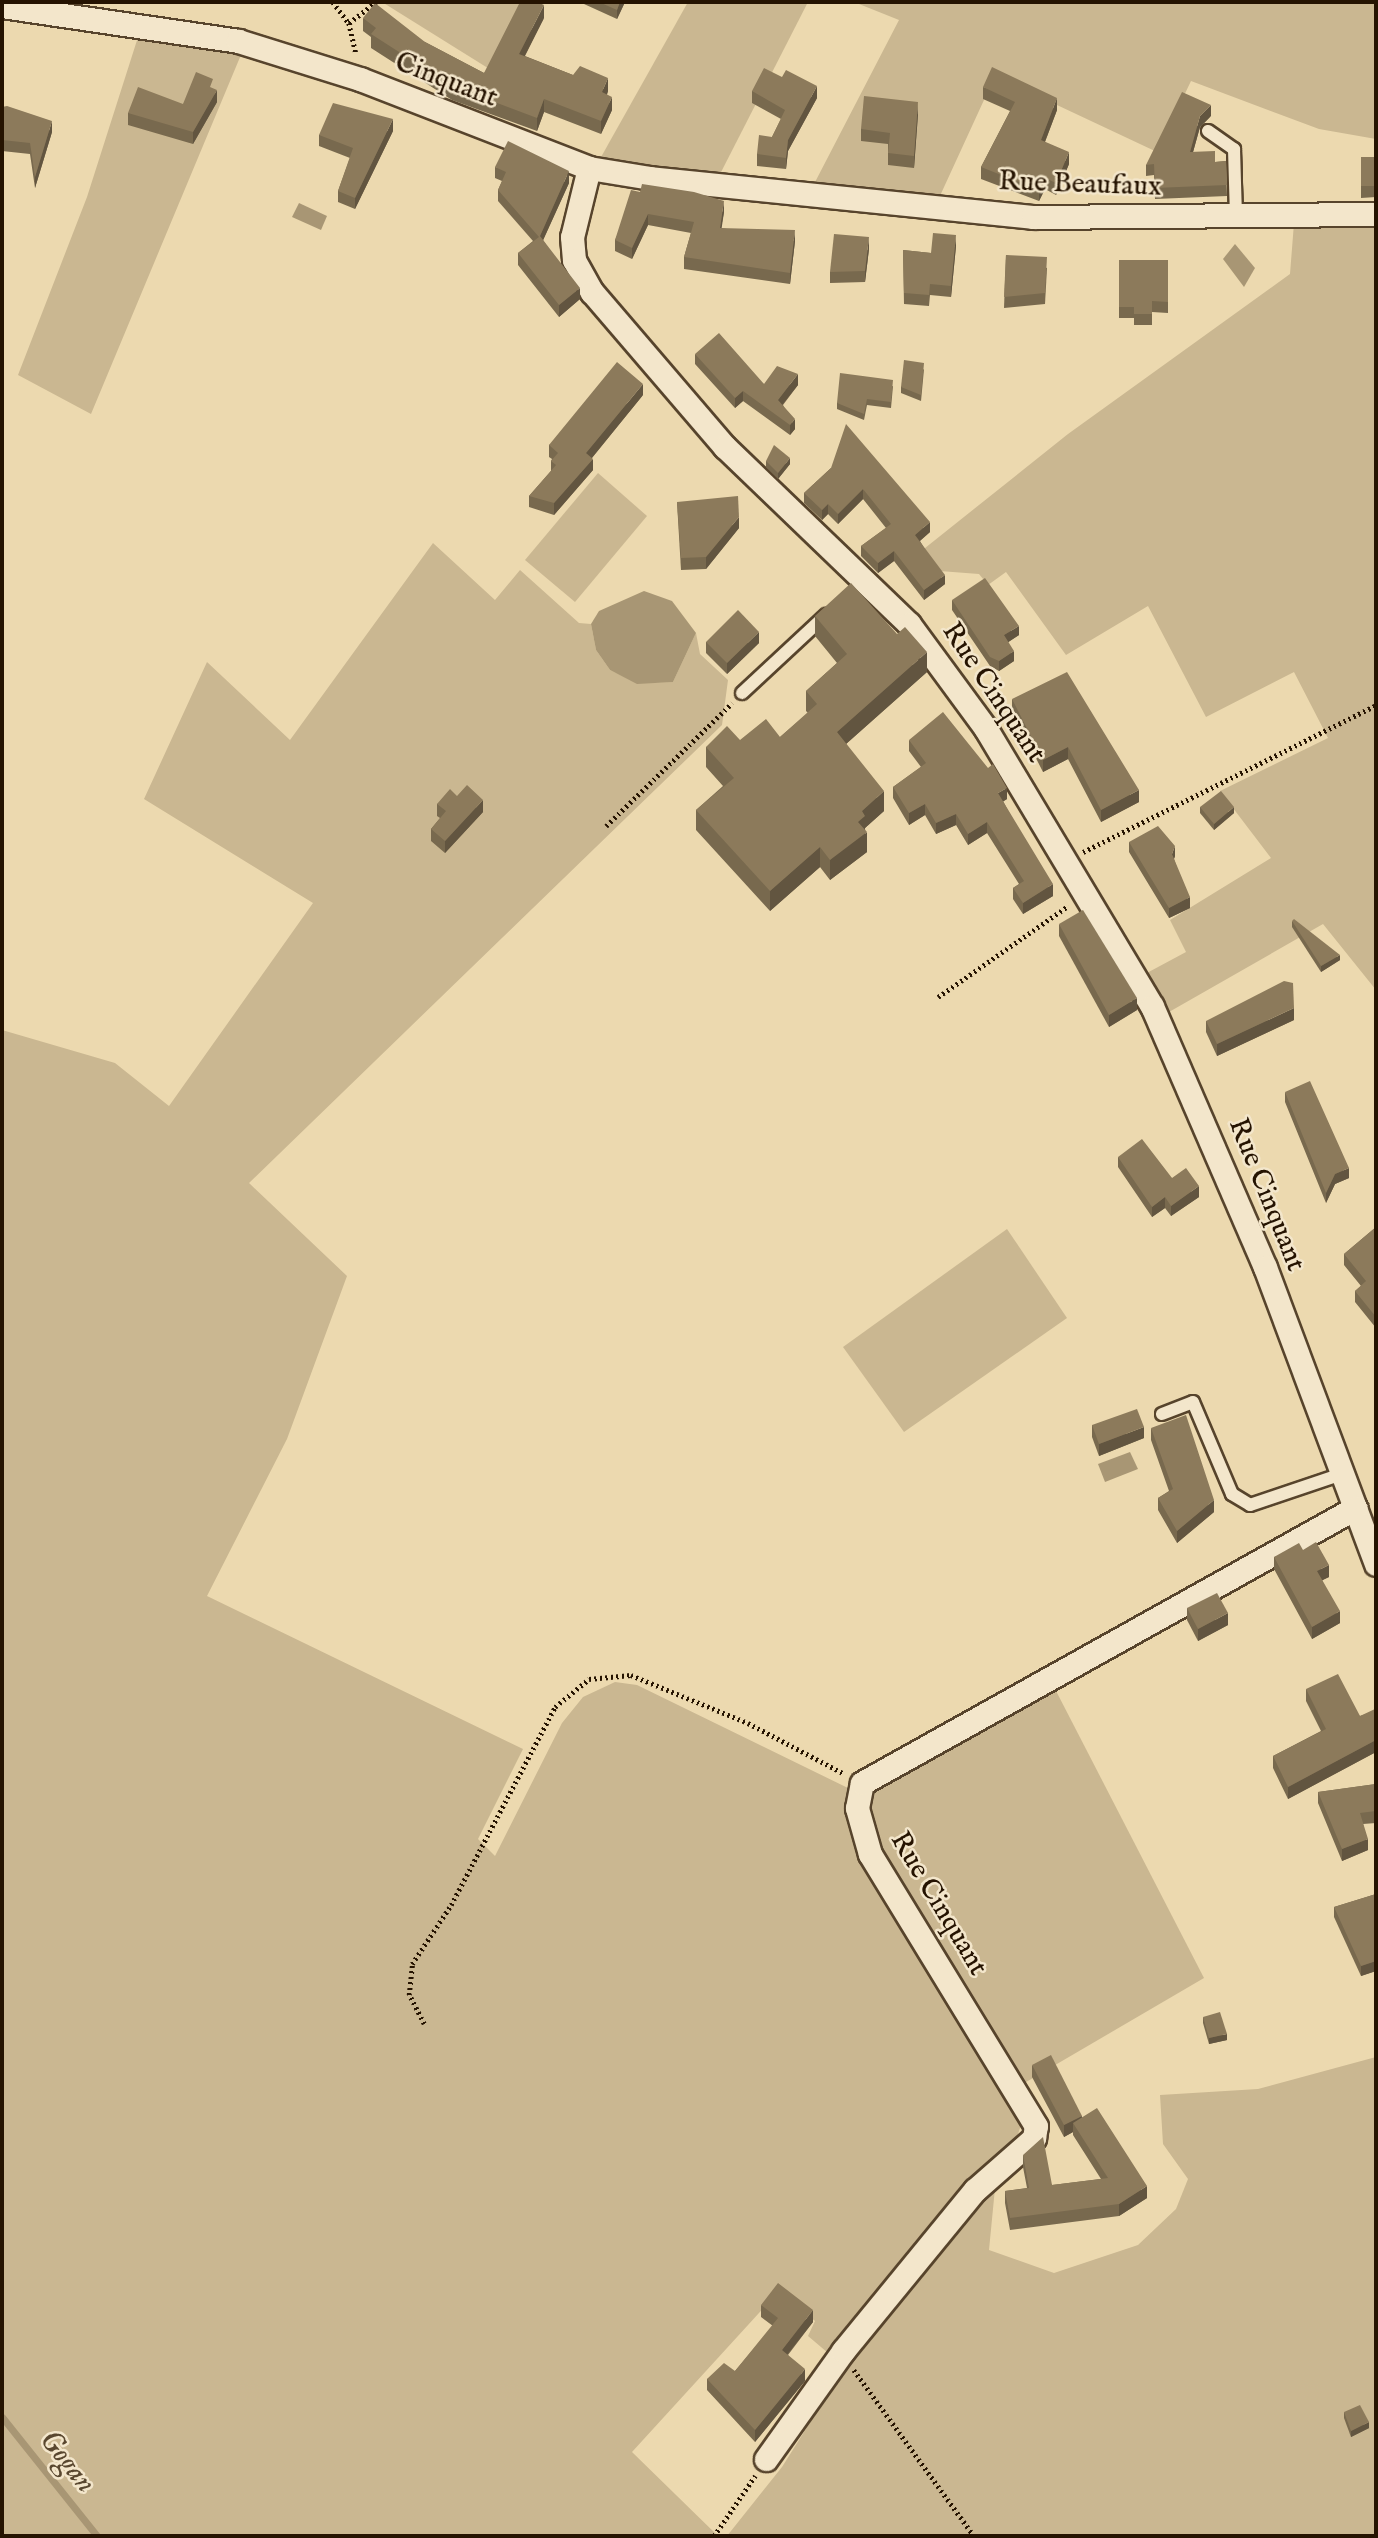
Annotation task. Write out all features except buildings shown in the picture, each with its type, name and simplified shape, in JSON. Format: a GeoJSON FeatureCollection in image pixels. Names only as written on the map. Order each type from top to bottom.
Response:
{"type":"FeatureCollection","features":[{"type":"Feature","properties":{"kind":"street"},"geometry":{"type":"LineString","coordinates":[[2,6],[162,25],[360,79]]}},
{"type":"Feature","properties":{"kind":"street","name":"Cinquant"},"geometry":{"type":"LineString","coordinates":[[360,79],[589,168]]}},
{"type":"Feature","properties":{"kind":"street","name":"Rue Beaufaux"},"geometry":{"type":"LineString","coordinates":[[589,168],[782,192],[1033,217],[1376,214]]}},
{"type":"Feature","properties":{"kind":"street","name":"Rue Cinquant"},"geometry":{"type":"LineString","coordinates":[[589,168],[572,237],[574,260],[592,292],[725,447],[951,678],[1065,860],[1152,1006],[1190,1087],[1376,1564]]}},
{"type":"Feature","properties":{"kind":"street"},"geometry":{"type":"LineString","coordinates":[[862,1783],[1355,1508]]}},
{"type":"Feature","properties":{"kind":"street","name":"Rue Cinquant"},"geometry":{"type":"LineString","coordinates":[[766,2459],[843,2351],[975,2190],[1034,2138],[1037,2126],[870,1854],[858,1808],[862,1783]]}},
{"type":"Feature","properties":{"kind":"lane"},"geometry":{"type":"LineString","coordinates":[[1208,131],[1234,149],[1236,217]]}},
{"type":"Feature","properties":{"kind":"lane"},"geometry":{"type":"LineString","coordinates":[[742,693],[837,604]]}},
{"type":"Feature","properties":{"kind":"lane"},"geometry":{"type":"LineString","coordinates":[[1162,1414],[1193,1402],[1232,1494],[1250,1505],[1342,1474]]}},
{"type":"Feature","properties":{"kind":"path","name":"Cinquant"},"geometry":{"type":"LineString","coordinates":[[334,2],[349,23],[360,79]]}},
{"type":"Feature","properties":{"kind":"path"},"geometry":{"type":"LineString","coordinates":[[349,23],[376,2]]}},
{"type":"Feature","properties":{"kind":"path"},"geometry":{"type":"LineString","coordinates":[[606,826],[742,693]]}},
{"type":"Feature","properties":{"kind":"path"},"geometry":{"type":"LineString","coordinates":[[1065,860],[1376,705]]}},
{"type":"Feature","properties":{"kind":"path"},"geometry":{"type":"LineString","coordinates":[[938,997],[1039,930],[1082,889]]}},
{"type":"Feature","properties":{"kind":"path"},"geometry":{"type":"LineString","coordinates":[[424,2024],[409,1995],[412,1964],[451,1905],[555,1707],[589,1679],[631,1675],[748,1723],[862,1783]]}},
{"type":"Feature","properties":{"kind":"path"},"geometry":{"type":"LineString","coordinates":[[843,2351],[974,2536]]}},
{"type":"Feature","properties":{"kind":"path"},"geometry":{"type":"LineString","coordinates":[[714,2536],[766,2459]]}},
{"type":"Feature","properties":{"kind":"shaded area"},"geometry":{"type":"Polygon","coordinates":[[[382,2],[526,2],[491,70],[382,2]]]}},
{"type":"Feature","properties":{"kind":"shaded area"},"geometry":{"type":"Polygon","coordinates":[[[688,2],[808,2],[717,180],[596,166],[688,2]]]}},
{"type":"Feature","properties":{"kind":"shaded area"},"geometry":{"type":"Polygon","coordinates":[[[854,2],[1376,2],[1376,139],[1319,129],[1191,81],[1157,152],[995,76],[939,198],[813,186],[899,20],[854,2]]]}},
{"type":"Feature","properties":{"kind":"shaded area"},"geometry":{"type":"Polygon","coordinates":[[[139,34],[243,50],[91,414],[18,375],[87,197],[139,34]]]}},
{"type":"Feature","properties":{"kind":"shaded area"},"geometry":{"type":"Polygon","coordinates":[[[299,203],[327,216],[321,230],[292,217],[299,203]]]}},
{"type":"Feature","properties":{"kind":"shaded area"},"geometry":{"type":"Polygon","coordinates":[[[1376,221],[1376,990],[1323,924],[1169,1012],[1145,974],[1186,952],[1170,920],[1271,858],[1220,791],[1328,738],[1294,672],[1206,717],[1148,606],[1066,655],[1006,572],[988,585],[979,574],[900,568],[1068,434],[1290,274],[1294,223],[1376,221]]]}},
{"type":"Feature","properties":{"kind":"shaded area"},"geometry":{"type":"Polygon","coordinates":[[[1235,244],[1255,268],[1244,287],[1223,259],[1235,244]]]}},
{"type":"Feature","properties":{"kind":"shaded area"},"geometry":{"type":"Polygon","coordinates":[[[598,473],[647,516],[575,602],[525,560],[598,473]]]}},
{"type":"Feature","properties":{"kind":"shaded area"},"geometry":{"type":"Polygon","coordinates":[[[433,543],[495,600],[520,570],[579,623],[591,624],[596,650],[610,670],[637,683],[673,682],[696,633],[700,654],[728,680],[722,725],[249,1183],[347,1276],[287,1439],[207,1596],[523,1749],[478,1839],[495,1856],[562,1723],[583,1697],[615,1682],[637,1685],[850,1789],[1022,2122],[1018,2134],[834,2358],[808,2336],[815,2321],[779,2291],[632,2452],[718,2536],[2,2536],[2,1030],[115,1063],[169,1106],[313,903],[144,799],[207,662],[290,740],[433,543]]]}},
{"type":"Feature","properties":{"kind":"shaded area"},"geometry":{"type":"Polygon","coordinates":[[[644,591],[672,601],[696,633],[673,682],[637,684],[610,670],[596,650],[591,624],[599,611],[644,591]]]}},
{"type":"Feature","properties":{"kind":"shaded area"},"geometry":{"type":"Polygon","coordinates":[[[1007,1229],[1067,1318],[904,1432],[843,1347],[1007,1229]]]}},
{"type":"Feature","properties":{"kind":"shaded area"},"geometry":{"type":"Polygon","coordinates":[[[1130,1452],[1138,1469],[1105,1482],[1098,1464],[1130,1452]]]}},
{"type":"Feature","properties":{"kind":"shaded area"},"geometry":{"type":"Polygon","coordinates":[[[1054,1687],[1204,1978],[1021,2085],[875,1851],[865,1802],[870,1788],[1054,1687]]]}},
{"type":"Feature","properties":{"kind":"shaded area"},"geometry":{"type":"Polygon","coordinates":[[[1376,2057],[1376,2536],[727,2536],[782,2467],[845,2367],[996,2178],[989,2250],[1054,2273],[1138,2245],[1176,2209],[1188,2179],[1163,2144],[1160,2095],[1258,2089],[1376,2057]]]}},
{"type":"Feature","properties":{"kind":"waterway","name":"Gogan"},"geometry":{"type":"LineString","coordinates":[[2,2417],[97,2536]]}}]}
